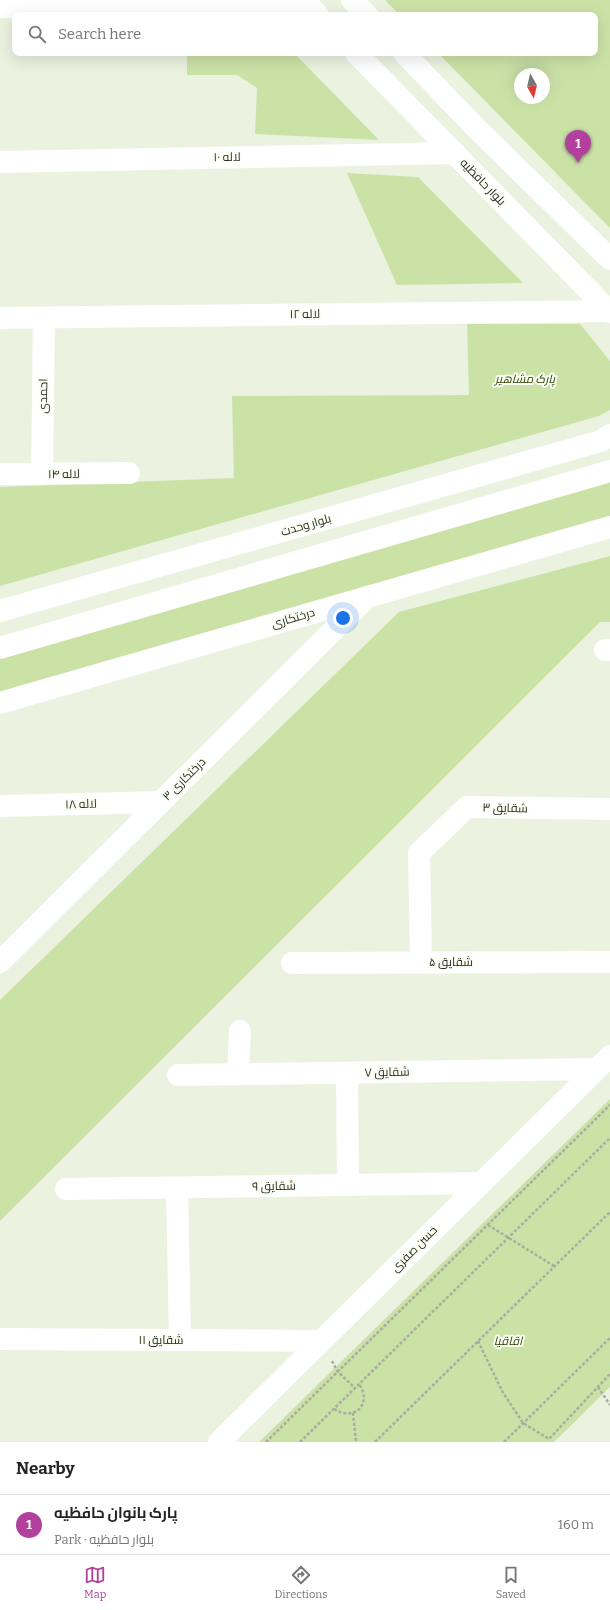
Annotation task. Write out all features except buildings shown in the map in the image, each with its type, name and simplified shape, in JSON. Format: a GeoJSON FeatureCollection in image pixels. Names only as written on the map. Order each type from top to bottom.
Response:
{"type":"FeatureCollection","features":[{"type":"Feature","properties":{"kind":"street"},"geometry":{"type":"LineString","coordinates":[[352,0],[364,12]]}},
{"type":"Feature","properties":{"kind":"street"},"geometry":{"type":"LineString","coordinates":[[0,7],[309,6]]}},
{"type":"Feature","properties":{"kind":"street","name":"بلوار حافظیه"},"geometry":{"type":"LineString","coordinates":[[359,56],[610,311]]}},
{"type":"Feature","properties":{"kind":"street"},"geometry":{"type":"LineString","coordinates":[[407,56],[477,129],[610,259]]}},
{"type":"Feature","properties":{"kind":"street","name":"لاله ۱۰"},"geometry":{"type":"LineString","coordinates":[[0,162],[455,153]]}},
{"type":"Feature","properties":{"kind":"street","name":"لاله ۱۲"},"geometry":{"type":"LineString","coordinates":[[0,318],[610,311]]}},
{"type":"Feature","properties":{"kind":"street","name":"احمدی"},"geometry":{"type":"LineString","coordinates":[[42,474],[44,318]]}},
{"type":"Feature","properties":{"kind":"street","name":"بلوار وحدت"},"geometry":{"type":"LineString","coordinates":[[0,611],[602,441],[610,435]]}},
{"type":"Feature","properties":{"kind":"street"},"geometry":{"type":"LineString","coordinates":[[0,648],[610,471]]}},
{"type":"Feature","properties":{"kind":"street","name":"لاله ۱۴"},"geometry":{"type":"LineString","coordinates":[[0,474],[129,473]]}},
{"type":"Feature","properties":{"kind":"street","name":"درختکاری"},"geometry":{"type":"LineString","coordinates":[[0,703],[610,527]]}},
{"type":"Feature","properties":{"kind":"street","name":"درختکاری ۳"},"geometry":{"type":"LineString","coordinates":[[0,961],[368,596]]}},
{"type":"Feature","properties":{"kind":"street","name":"لاله ۱۸"},"geometry":{"type":"LineString","coordinates":[[0,806],[161,802]]}},
{"type":"Feature","properties":{"kind":"street","name":"شقایق ۳"},"geometry":{"type":"LineString","coordinates":[[421,962],[419,853],[466,807],[610,809]]}},
{"type":"Feature","properties":{"kind":"street","name":"شقایق ۵"},"geometry":{"type":"LineString","coordinates":[[292,963],[610,962]]}},
{"type":"Feature","properties":{"kind":"street"},"geometry":{"type":"LineString","coordinates":[[238,1074],[240,1031]]}},
{"type":"Feature","properties":{"kind":"street","name":"شقایق ۷"},"geometry":{"type":"LineString","coordinates":[[178,1075],[347,1073],[603,1063]]}},
{"type":"Feature","properties":{"kind":"street","name":"حسن صفری"},"geometry":{"type":"LineString","coordinates":[[219,1442],[603,1063]]}},
{"type":"Feature","properties":{"kind":"street"},"geometry":{"type":"LineString","coordinates":[[347,1073],[348,1185]]}},
{"type":"Feature","properties":{"kind":"street","name":"شقایق ۹"},"geometry":{"type":"LineString","coordinates":[[66,1189],[481,1183]]}},
{"type":"Feature","properties":{"kind":"street"},"geometry":{"type":"LineString","coordinates":[[177,1188],[180,1340]]}},
{"type":"Feature","properties":{"kind":"street","name":"شقایق ۱۱"},"geometry":{"type":"LineString","coordinates":[[0,1339],[321,1341]]}},
{"type":"Feature","properties":{"kind":"path"},"geometry":{"type":"LineString","coordinates":[[266,1442],[610,1105]]}},
{"type":"Feature","properties":{"kind":"path"},"geometry":{"type":"LineString","coordinates":[[300,1442],[610,1138]]}},
{"type":"Feature","properties":{"kind":"path"},"geometry":{"type":"LineString","coordinates":[[375,1442],[610,1212]]}},
{"type":"Feature","properties":{"kind":"path"},"geometry":{"type":"LineString","coordinates":[[488,1225],[554,1266]]}},
{"type":"Feature","properties":{"kind":"path"},"geometry":{"type":"LineString","coordinates":[[504,1442],[610,1338]]}},
{"type":"Feature","properties":{"kind":"path"},"geometry":{"type":"LineString","coordinates":[[321,1341],[338,1372],[355,1388]]}},
{"type":"Feature","properties":{"kind":"path"},"geometry":{"type":"LineString","coordinates":[[478,1341],[502,1391],[524,1422],[549,1439],[610,1374]]}},
{"type":"Feature","properties":{"kind":"path"},"geometry":{"type":"LineString","coordinates":[[334,1409],[340,1413],[346,1414],[353,1413],[359,1409],[365,1396],[363,1389],[359,1384]]}},
{"type":"Feature","properties":{"kind":"path"},"geometry":{"type":"LineString","coordinates":[[598,1387],[610,1405]]}},
{"type":"Feature","properties":{"kind":"path"},"geometry":{"type":"LineString","coordinates":[[353,1413],[356,1442]]}},
{"type":"Feature","properties":{"kind":"green space"},"geometry":{"type":"Polygon","coordinates":[[[385,0],[610,0],[610,228],[441,56],[598,56],[598,12],[397,12],[385,0]]]}},
{"type":"Feature","properties":{"kind":"green space"},"geometry":{"type":"Polygon","coordinates":[[[187,56],[297,56],[379,140],[255,134],[257,88],[237,75],[187,75],[187,56]]]}},
{"type":"Feature","properties":{"kind":"green space"},"geometry":{"type":"Polygon","coordinates":[[[347,173],[418,177],[523,283],[397,285],[347,173]]]}},
{"type":"Feature","properties":{"kind":"green space","name":"پارک مشاهیر"},"geometry":{"type":"Polygon","coordinates":[[[467,324],[580,324],[610,361],[610,410],[599,416],[0,586],[0,487],[234,478],[232,396],[469,395],[467,324]]]}},
{"type":"Feature","properties":{"kind":"green space"},"geometry":{"type":"Polygon","coordinates":[[[610,481],[610,518],[0,692],[0,657],[610,481]]]}},
{"type":"Feature","properties":{"kind":"green space"},"geometry":{"type":"Polygon","coordinates":[[[610,556],[610,622],[600,622],[0,1221],[0,1000],[399,612],[610,556]]]}},
{"type":"Feature","properties":{"kind":"green space","name":"اقاقیا"},"geometry":{"type":"Polygon","coordinates":[[[610,1099],[610,1387],[554,1442],[259,1442],[610,1099]]]}},
{"type":"Feature","properties":{"kind":"place","name":"پارک بانوان حافظیه"},"geometry":{"type":"Point","coordinates":[578,163]}}]}
